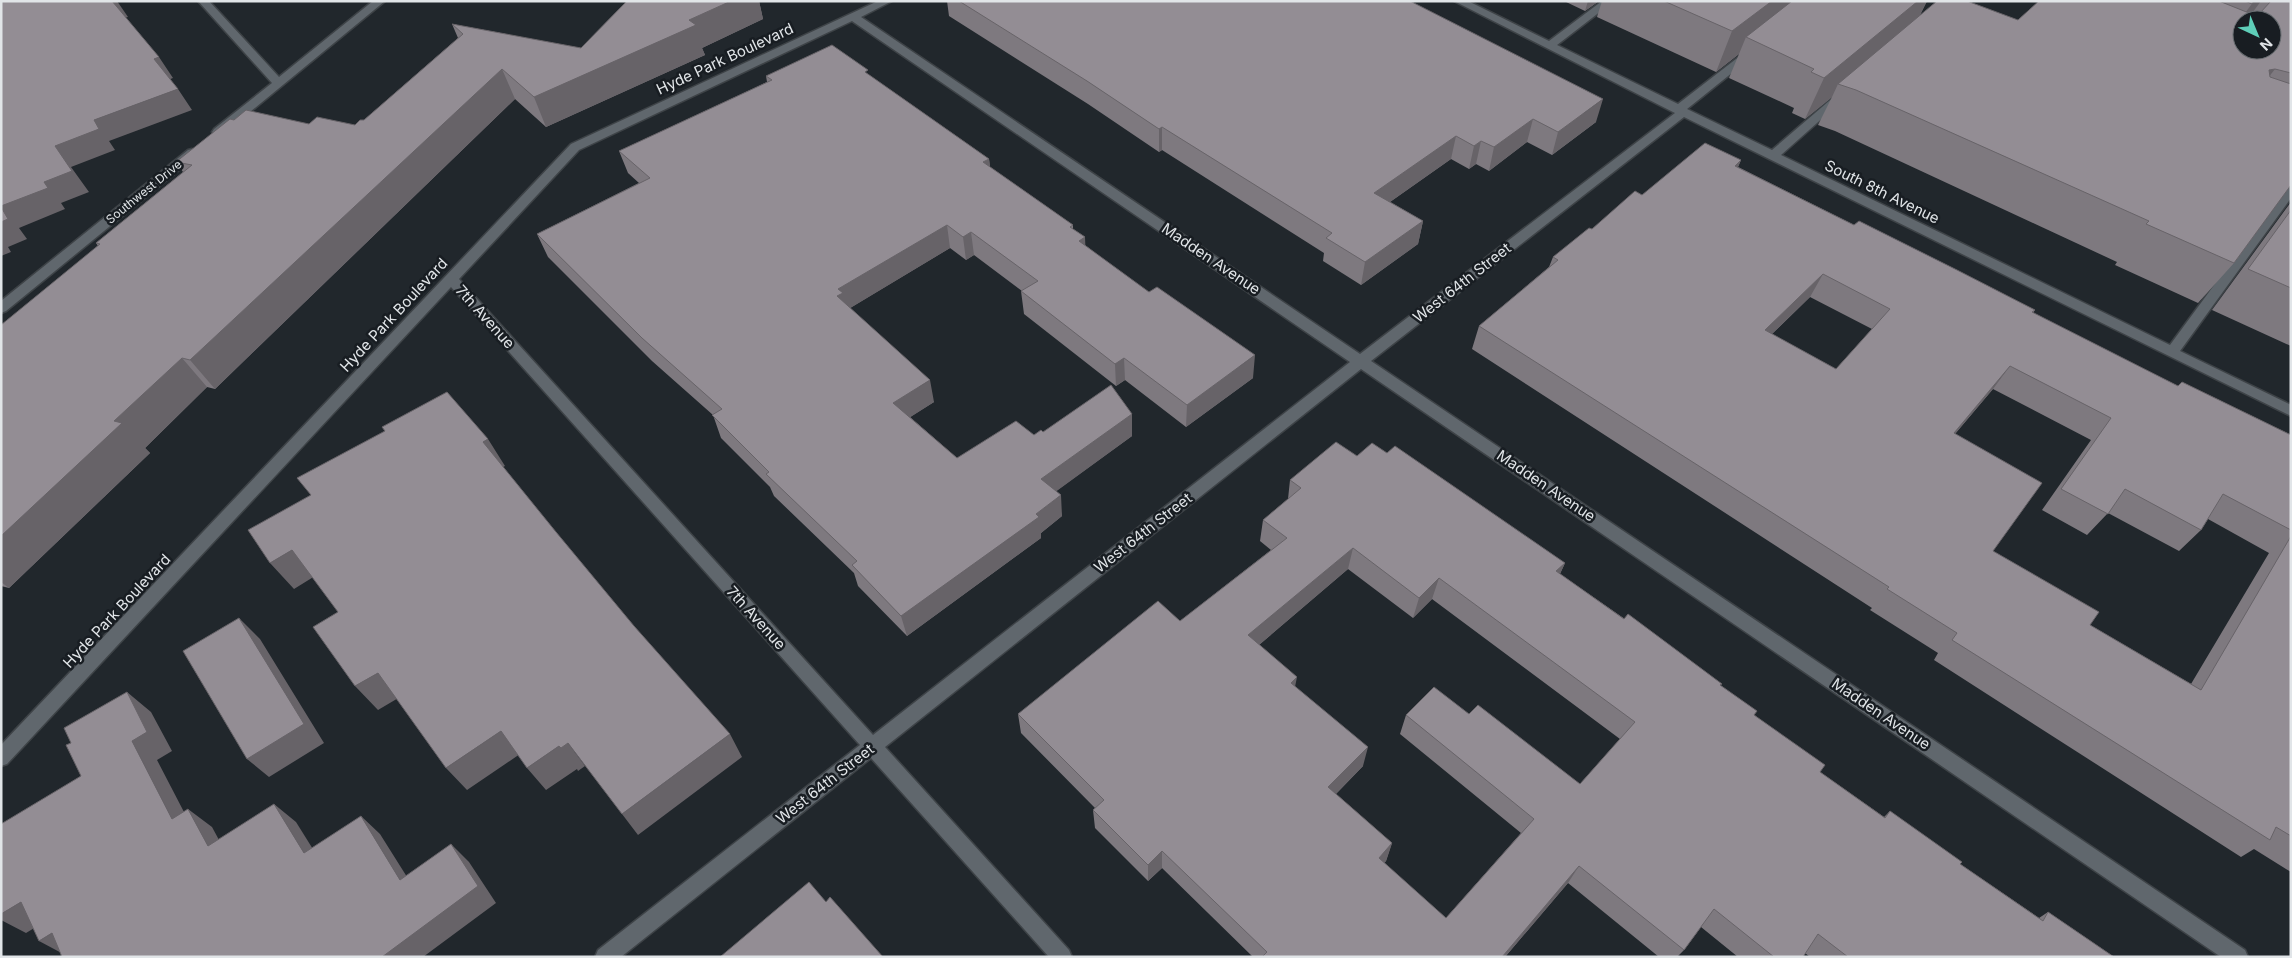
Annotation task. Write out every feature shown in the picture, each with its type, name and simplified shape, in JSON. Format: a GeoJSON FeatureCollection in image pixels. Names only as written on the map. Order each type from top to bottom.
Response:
{"type":"FeatureCollection","features":[{"type":"Feature","properties":{"kind":"street"},"geometry":{"type":"LineString","coordinates":[[203,1],[278,83]]}},
{"type":"Feature","properties":{"kind":"street","name":"Southwest Drive"},"geometry":{"type":"LineString","coordinates":[[1,308],[380,1]]}},
{"type":"Feature","properties":{"kind":"street","name":"Hyde Park Boulevard"},"geometry":{"type":"LineString","coordinates":[[1,758],[575,147],[887,1]]}},
{"type":"Feature","properties":{"kind":"street","name":"South 8th Avenue"},"geometry":{"type":"LineString","coordinates":[[1459,1],[2291,411]]}},
{"type":"Feature","properties":{"kind":"street"},"geometry":{"type":"LineString","coordinates":[[1549,46],[1609,1]]}},
{"type":"Feature","properties":{"kind":"street","name":"Madden Avenue"},"geometry":{"type":"LineString","coordinates":[[853,17],[2238,957]]}},
{"type":"Feature","properties":{"kind":"street","name":"West 64th Street"},"geometry":{"type":"LineString","coordinates":[[605,957],[1681,111],[1755,49]]}},
{"type":"Feature","properties":{"kind":"street"},"geometry":{"type":"LineString","coordinates":[[1772,156],[1848,90]]}},
{"type":"Feature","properties":{"kind":"street"},"geometry":{"type":"LineString","coordinates":[[2172,352],[2291,189]]}},
{"type":"Feature","properties":{"kind":"street","name":"7th Avenue"},"geometry":{"type":"LineString","coordinates":[[451,278],[1062,957]]}},
{"type":"Feature","properties":{"kind":"building"},"geometry":{"type":"Polygon","coordinates":[[[1,1],[112,1],[159,57],[154,59],[178,89],[94,120],[99,129],[55,146],[72,171],[44,182],[48,188],[1,206],[1,1]]]}},
{"type":"Feature","properties":{"kind":"building"},"geometry":{"type":"Polygon","coordinates":[[[627,1],[731,1],[689,20],[696,25],[534,97],[502,69],[190,360],[182,358],[114,421],[122,423],[1,536],[1,325],[100,244],[96,243],[192,165],[176,162],[230,119],[234,120],[246,110],[309,124],[317,117],[355,125],[360,120],[364,120],[463,34],[452,24],[581,48],[627,1]]]}},
{"type":"Feature","properties":{"kind":"building"},"geometry":{"type":"Polygon","coordinates":[[[959,1],[1410,1],[1603,99],[1558,132],[1533,119],[1494,147],[1481,141],[1474,146],[1456,136],[1374,193],[1423,221],[1365,262],[1326,238],[1332,233],[1162,127],[1159,129],[1087,81],[959,1]]]}},
{"type":"Feature","properties":{"kind":"building"},"geometry":{"type":"Polygon","coordinates":[[[1664,1],[1772,1],[1732,31],[1664,1]]]}},
{"type":"Feature","properties":{"kind":"building"},"geometry":{"type":"Polygon","coordinates":[[[1792,1],[1918,1],[1824,78],[1811,72],[1814,69],[1746,37],[1792,1]]]}},
{"type":"Feature","properties":{"kind":"building"},"geometry":{"type":"Polygon","coordinates":[[[1937,1],[1967,1],[2018,20],[2039,1],[2219,1],[2242,10],[2232,10],[2232,60],[2282,60],[2282,10],[2263,10],[2271,1],[2291,1],[2291,73],[2275,69],[2269,70],[2270,77],[2291,84],[2291,185],[2234,263],[2146,224],[2149,221],[1856,90],[1838,84],[1937,1]]]}},
{"type":"Feature","properties":{"kind":"building"},"geometry":{"type":"Polygon","coordinates":[[[832,45],[868,70],[865,72],[989,159],[983,162],[1073,225],[1070,227],[1085,237],[1079,241],[1149,292],[1157,287],[1255,355],[1187,405],[1124,358],[1115,364],[1021,291],[1038,281],[971,232],[963,237],[947,225],[838,289],[843,293],[837,296],[930,380],[893,403],[957,458],[1016,421],[1034,435],[1041,430],[1043,432],[1111,385],[1132,414],[1041,479],[1061,495],[1036,514],[1039,517],[901,616],[852,565],[857,561],[766,474],[769,472],[712,415],[722,409],[642,338],[537,234],[650,178],[619,151],[772,80],[766,76],[832,45]]]}},
{"type":"Feature","properties":{"kind":"building"},"geometry":{"type":"Polygon","coordinates":[[[1705,143],[1741,160],[1735,166],[1854,225],[1859,221],[2035,310],[2032,312],[2178,386],[2182,382],[2291,435],[2291,530],[2223,494],[2201,530],[2125,489],[2108,514],[2061,489],[2111,418],[2010,366],[1954,433],[2042,483],[1993,551],[2099,612],[2090,625],[2201,690],[2291,536],[2291,836],[2276,827],[2270,840],[1952,640],[1957,633],[1887,589],[1889,587],[1479,326],[1558,260],[1553,257],[1589,228],[1592,229],[1635,191],[1642,195],[1705,143]],[[1823,274],[1765,330],[1836,369],[1890,309],[1823,274]]]}},
{"type":"Feature","properties":{"kind":"building"},"geometry":{"type":"Polygon","coordinates":[[[1,207],[8,219],[1,222],[1,207]]]}},
{"type":"Feature","properties":{"kind":"building"},"geometry":{"type":"Polygon","coordinates":[[[2291,210],[2291,288],[2248,269],[2291,210]]]}},
{"type":"Feature","properties":{"kind":"building"},"geometry":{"type":"Polygon","coordinates":[[[447,392],[488,439],[483,442],[556,532],[634,626],[730,734],[622,814],[568,743],[561,748],[559,746],[527,768],[501,731],[446,768],[378,673],[355,686],[313,627],[338,612],[292,550],[270,563],[248,530],[311,495],[297,478],[385,431],[382,427],[447,392]]]}},
{"type":"Feature","properties":{"kind":"building"},"geometry":{"type":"Polygon","coordinates":[[[1336,442],[1357,456],[1372,443],[1387,453],[1395,446],[1565,563],[1556,571],[1624,619],[1628,614],[1722,684],[1720,685],[1757,711],[1754,715],[1825,765],[1820,772],[1885,818],[1890,811],[1962,862],[1960,864],[2043,921],[2048,912],[2114,957],[1848,957],[1818,934],[1803,957],[1774,957],[1714,909],[1684,950],[1579,866],[1502,957],[1262,957],[1267,952],[1162,851],[1148,865],[1093,810],[1104,800],[1018,714],[1158,601],[1180,621],[1287,538],[1263,520],[1301,488],[1290,480],[1336,442]],[[1353,548],[1248,635],[1297,677],[1291,683],[1368,747],[1328,787],[1392,843],[1379,858],[1446,918],[1534,819],[1406,715],[1434,687],[1469,714],[1478,705],[1580,784],[1635,722],[1439,578],[1419,598],[1353,548]]]}},
{"type":"Feature","properties":{"kind":"building"},"geometry":{"type":"Polygon","coordinates":[[[239,618],[304,724],[247,759],[183,651],[239,618]]]}},
{"type":"Feature","properties":{"kind":"building"},"geometry":{"type":"Polygon","coordinates":[[[127,692],[147,732],[132,741],[172,819],[188,809],[208,846],[274,804],[304,853],[361,816],[400,880],[451,844],[478,886],[382,957],[62,957],[52,933],[39,941],[21,902],[1,914],[1,824],[81,776],[66,745],[71,743],[64,728],[127,692]]]}},
{"type":"Feature","properties":{"kind":"building"},"geometry":{"type":"Polygon","coordinates":[[[809,882],[826,902],[830,897],[883,957],[720,957],[809,882]]]}}]}
